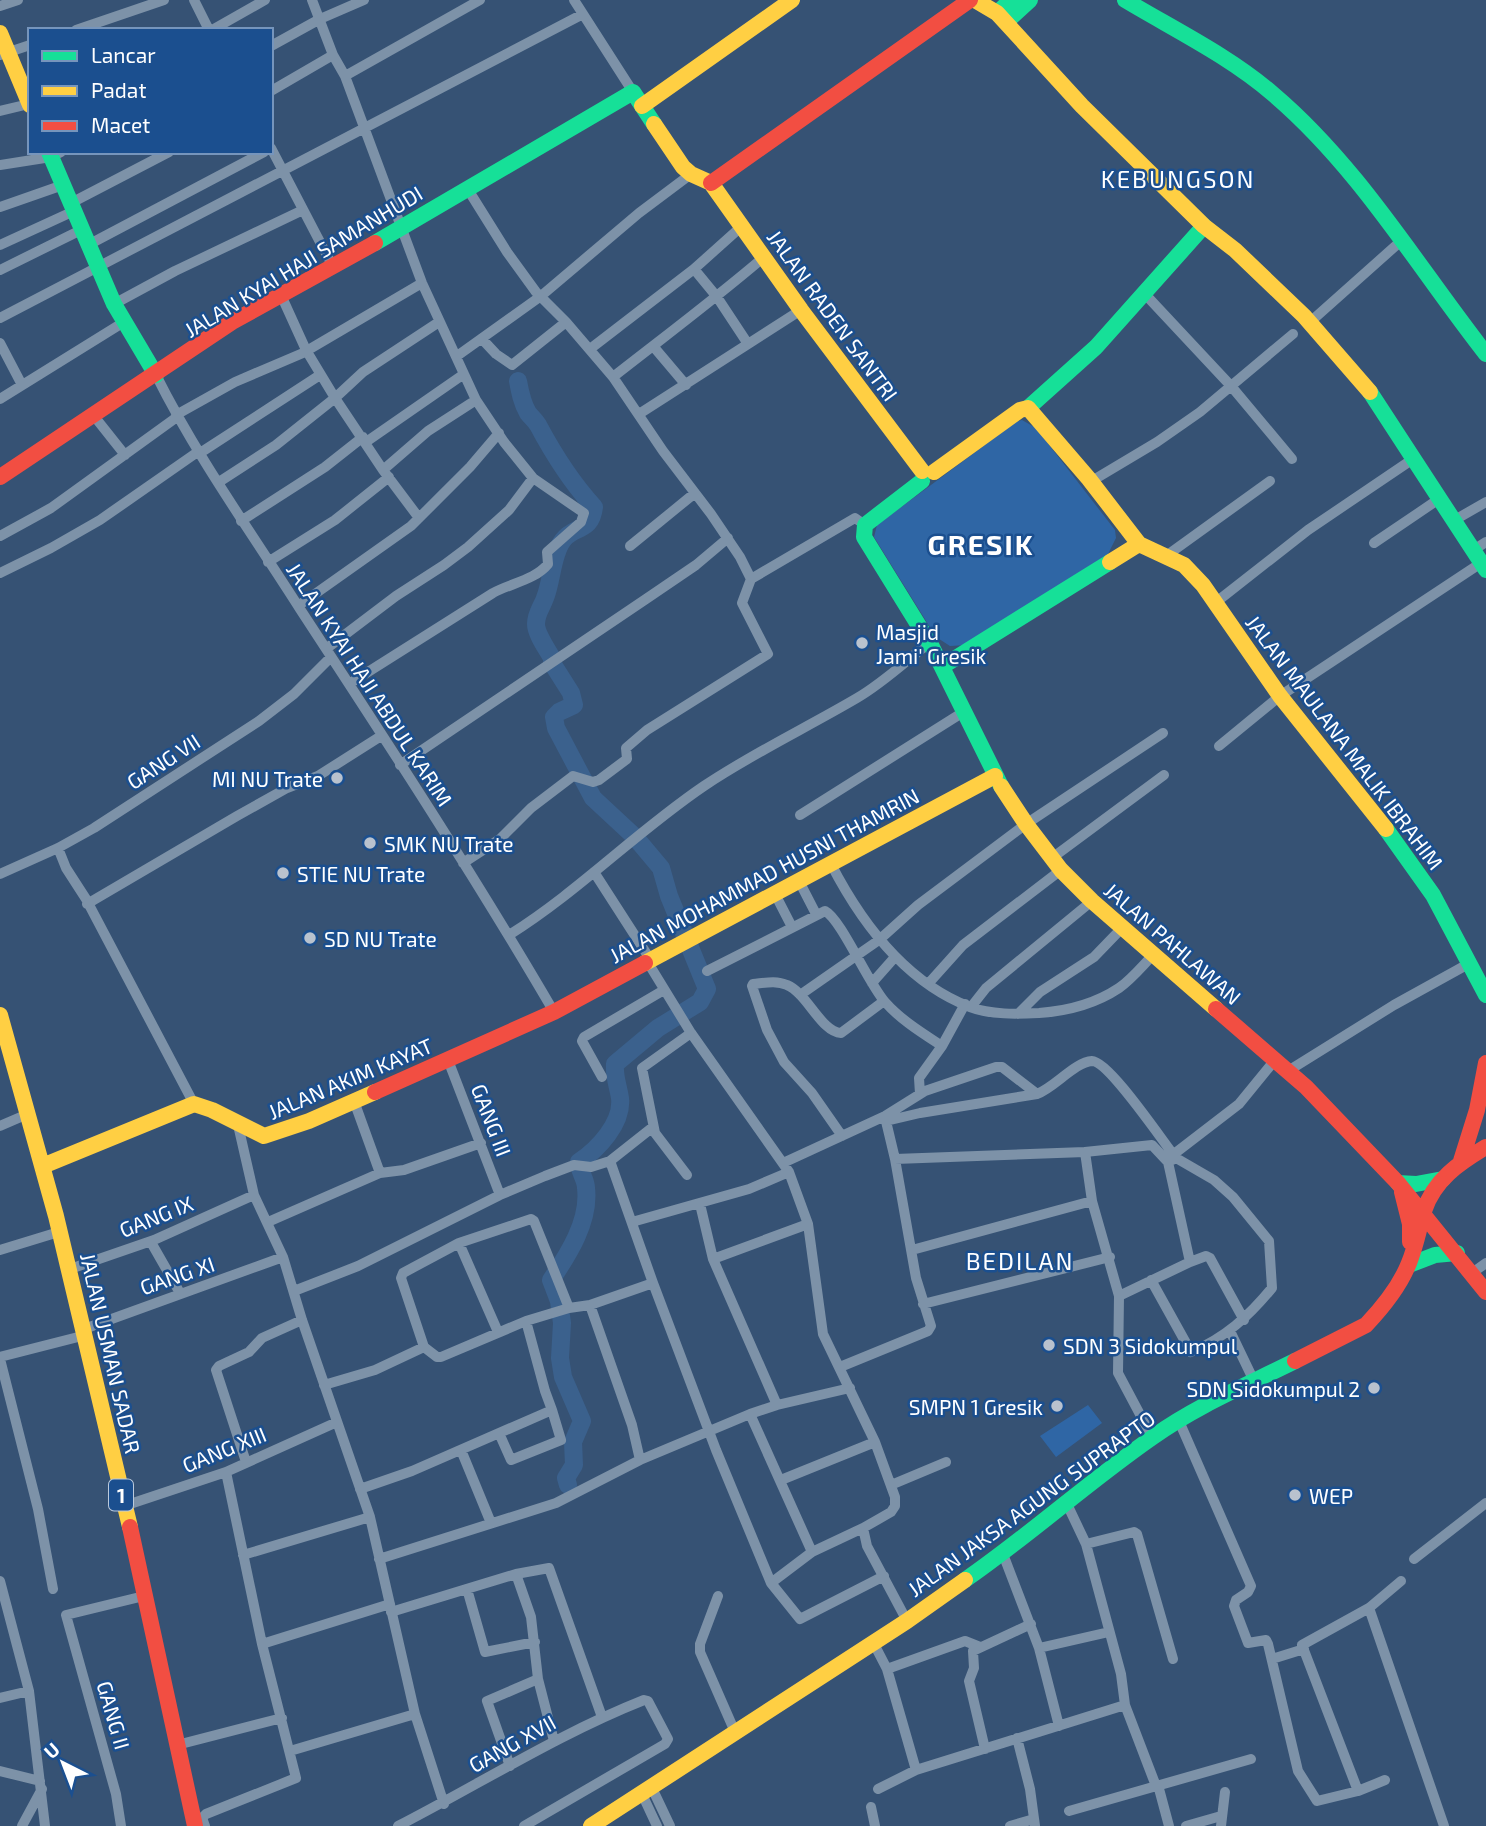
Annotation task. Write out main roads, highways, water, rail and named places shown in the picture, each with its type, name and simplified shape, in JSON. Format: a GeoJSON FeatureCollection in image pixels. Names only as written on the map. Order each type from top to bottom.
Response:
{"type":"FeatureCollection","features":[{"type":"Feature","properties":{"kind":"main road","name":"JALAN KYAI HAJI SAMANHUDI"},"geometry":{"type":"LineString","coordinates":[[0,477],[232,322],[401,229],[467,188],[638,99],[792,0]]}},
{"type":"Feature","properties":{"kind":"main road"},"geometry":{"type":"LineString","coordinates":[[638,99],[682,167],[711,183],[973,0],[1001,17],[1082,106],[1203,226],[1235,250],[1310,323],[1372,394],[1438,499],[1481,556]]}},
{"type":"Feature","properties":{"kind":"main road"},"geometry":{"type":"LineString","coordinates":[[1001,17],[1012,0]]}},
{"type":"Feature","properties":{"kind":"main road"},"geometry":{"type":"LineString","coordinates":[[1001,17],[1030,0]]}},
{"type":"Feature","properties":{"kind":"main road"},"geometry":{"type":"LineString","coordinates":[[1125,0],[1272,93],[1310,128],[1346,168],[1486,354]]}},
{"type":"Feature","properties":{"kind":"main road"},"geometry":{"type":"LineString","coordinates":[[0,33],[4,54],[28,102]]}},
{"type":"Feature","properties":{"kind":"main road"},"geometry":{"type":"LineString","coordinates":[[54,154],[63,185],[114,304],[156,375]]}},
{"type":"Feature","properties":{"kind":"main road","name":"JALAN RADEN SANTRI"},"geometry":{"type":"LineString","coordinates":[[711,183],[801,310],[926,475]]}},
{"type":"Feature","properties":{"kind":"main road"},"geometry":{"type":"LineString","coordinates":[[926,475],[1028,408],[1096,347],[1203,226]]}},
{"type":"Feature","properties":{"kind":"main road"},"geometry":{"type":"LineString","coordinates":[[943,666],[1139,544],[1028,408]]}},
{"type":"Feature","properties":{"kind":"main road","name":"JALAN PAHLAWAN"},"geometry":{"type":"LineString","coordinates":[[926,475],[865,525],[864,537],[943,666],[995,776],[1026,824],[1056,864],[1092,901],[1288,1071],[1398,1183],[1457,1253]]}},
{"type":"Feature","properties":{"kind":"main road","name":"JALAN MAULANA MALIK IBRAHIM"},"geometry":{"type":"LineString","coordinates":[[1139,544],[1184,565],[1215,603],[1280,696],[1396,842],[1433,895],[1486,995]]}},
{"type":"Feature","properties":{"kind":"main road","name":"JALAN MOHAMMAD HUSNI THAMRIN"},"geometry":{"type":"LineString","coordinates":[[554,1012],[995,776]]}},
{"type":"Feature","properties":{"kind":"main road","name":"JALAN AKIM KAYAT"},"geometry":{"type":"LineString","coordinates":[[45,1165],[194,1104],[205,1106],[238,1125],[266,1136],[309,1121],[554,1012]]}},
{"type":"Feature","properties":{"kind":"main road","name":"JALAN USMAN SADAR"},"geometry":{"type":"LineString","coordinates":[[0,1015],[5,1051],[30,1113],[62,1231],[195,1826]]}},
{"type":"Feature","properties":{"kind":"main road"},"geometry":{"type":"LineString","coordinates":[[1461,1161],[1481,1117],[1486,1063]]}},
{"type":"Feature","properties":{"kind":"main road"},"geometry":{"type":"LineString","coordinates":[[1486,1147],[1461,1161],[1443,1178],[1433,1201],[1433,1212],[1457,1253],[1486,1292]]}},
{"type":"Feature","properties":{"kind":"main road"},"geometry":{"type":"LineString","coordinates":[[1443,1178],[1416,1184],[1398,1183],[1410,1224],[1409,1265],[1435,1255],[1457,1253]]}},
{"type":"Feature","properties":{"kind":"main road","name":"JALAN JAKSA AGUNG SUPRAPTO"},"geometry":{"type":"LineString","coordinates":[[591,1826],[907,1620],[1003,1554],[1152,1437],[1179,1420],[1366,1325],[1376,1315],[1409,1265],[1423,1214],[1443,1178]]}},
{"type":"Feature","properties":{"kind":"waterway"},"geometry":{"type":"LineString","coordinates":[[518,381],[528,413],[570,478],[594,507],[586,525],[567,535],[559,546],[536,620],[540,637],[571,693],[574,705],[554,717],[556,728],[593,798],[635,837],[661,868],[669,896],[707,989],[700,1002],[658,1028],[615,1064],[620,1098],[618,1117],[601,1143],[579,1162],[586,1185],[585,1213],[571,1249],[551,1280],[559,1301],[562,1323],[560,1358],[563,1377],[582,1421],[573,1442],[574,1465],[566,1478],[568,1485]]}},
{"type":"Feature","properties":{"kind":"place","name":"Masjid Jami' Gresik"},"geometry":{"type":"Point","coordinates":[862,643]}},
{"type":"Feature","properties":{"kind":"place","name":"MI NU Trate"},"geometry":{"type":"Point","coordinates":[337,778]}},
{"type":"Feature","properties":{"kind":"place","name":"SMK NU Trate"},"geometry":{"type":"Point","coordinates":[370,843]}},
{"type":"Feature","properties":{"kind":"place","name":"STIE NU Trate"},"geometry":{"type":"Point","coordinates":[283,873]}},
{"type":"Feature","properties":{"kind":"place","name":"SD NU Trate"},"geometry":{"type":"Point","coordinates":[310,938]}},
{"type":"Feature","properties":{"kind":"place","name":"SDN 3 Sidokumpul"},"geometry":{"type":"Point","coordinates":[1049,1345]}},
{"type":"Feature","properties":{"kind":"place","name":"SDN Sidokumpul 2"},"geometry":{"type":"Point","coordinates":[1374,1388]}},
{"type":"Feature","properties":{"kind":"place","name":"SMPN 1 Gresik"},"geometry":{"type":"Point","coordinates":[1057,1406]}},
{"type":"Feature","properties":{"kind":"place","name":"WEP"},"geometry":{"type":"Point","coordinates":[1295,1495]}},
{"type":"Feature","properties":{"kind":"district","name":"KEBUNGSON"},"geometry":{"type":"Point","coordinates":[1178,178]}},
{"type":"Feature","properties":{"kind":"district","name":"GRESIK"},"geometry":{"type":"Point","coordinates":[981,544]}},
{"type":"Feature","properties":{"kind":"district","name":"BEDILAN"},"geometry":{"type":"Point","coordinates":[1020,1260]}}]}
